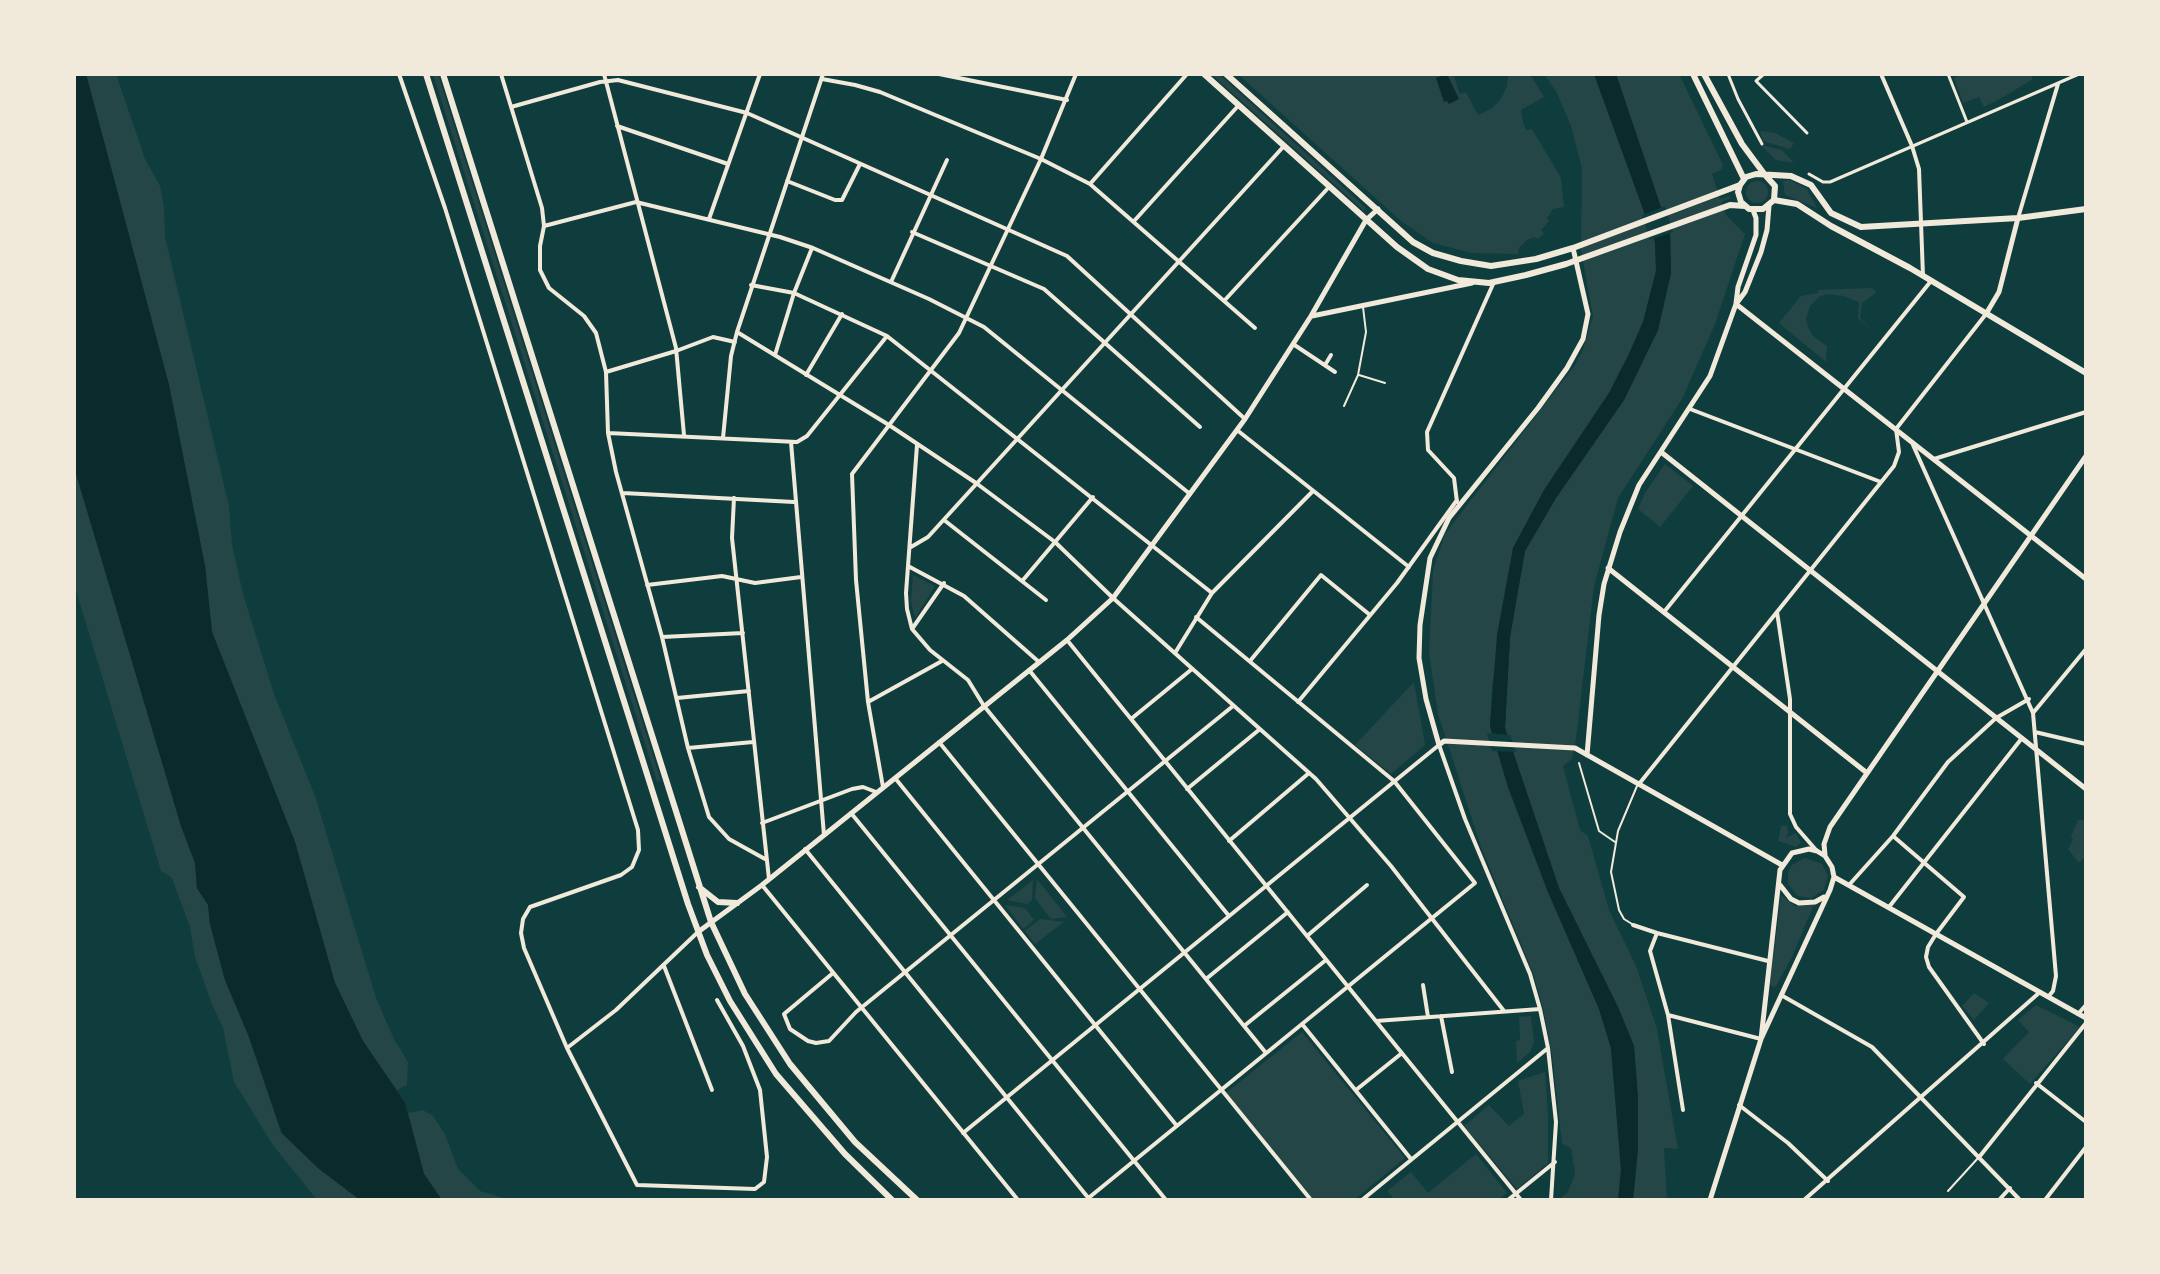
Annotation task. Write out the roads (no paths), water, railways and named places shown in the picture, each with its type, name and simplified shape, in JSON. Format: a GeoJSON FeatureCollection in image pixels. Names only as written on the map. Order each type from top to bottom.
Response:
{"type":"FeatureCollection","features":[{"type":"Feature","properties":{"kind":"main road"},"geometry":{"type":"LineString","coordinates":[[426,74],[698,932],[730,1001],[776,1074],[845,1154],[892,1200]]}},
{"type":"Feature","properties":{"kind":"main road"},"geometry":{"type":"LineString","coordinates":[[443,74],[711,922],[745,994],[790,1064],[855,1142],[917,1200]]}},
{"type":"Feature","properties":{"kind":"main road"},"geometry":{"type":"LineString","coordinates":[[1204,74],[1418,263],[1443,275],[1472,283],[1494,282],[1579,259],[1725,207],[1745,206],[1753,210],[1769,206],[1774,200],[1775,186],[1742,144],[1704,74]]}},
{"type":"Feature","properties":{"kind":"main road"},"geometry":{"type":"LineString","coordinates":[[1226,74],[1419,246],[1441,256],[1471,263],[1508,265],[1575,247],[1721,194],[1754,174],[1791,176],[1805,181],[1831,213],[1856,226],[2018,218],[2086,209]]}},
{"type":"Feature","properties":{"kind":"main road"},"geometry":{"type":"LineString","coordinates":[[1693,74],[1742,182],[1739,196],[1745,206]]}},
{"type":"Feature","properties":{"kind":"main road"},"geometry":{"type":"LineString","coordinates":[[1774,200],[1797,204],[2086,373]]}},
{"type":"Feature","properties":{"kind":"main road"},"geometry":{"type":"LineString","coordinates":[[699,887],[718,902],[737,903]]}},
{"type":"Feature","properties":{"kind":"street"},"geometry":{"type":"LineString","coordinates":[[399,74],[445,208],[638,830],[639,850],[632,867],[621,875],[530,907],[523,919],[521,933],[524,948],[567,1048],[637,1185],[756,1189],[764,1182],[767,1166],[760,1090],[743,1046],[717,1000]]}},
{"type":"Feature","properties":{"kind":"street"},"geometry":{"type":"LineString","coordinates":[[501,74],[542,208],[544,226],[540,270],[549,288],[589,322],[596,333],[606,372],[608,433],[688,748],[709,817],[729,839],[765,859]]}},
{"type":"Feature","properties":{"kind":"street"},"geometry":{"type":"LineString","coordinates":[[604,74],[676,351],[684,435]]}},
{"type":"Feature","properties":{"kind":"street"},"geometry":{"type":"LineString","coordinates":[[709,219],[760,74]]}},
{"type":"Feature","properties":{"kind":"street"},"geometry":{"type":"LineString","coordinates":[[939,74],[1067,100]]}},
{"type":"Feature","properties":{"kind":"street"},"geometry":{"type":"LineString","coordinates":[[883,787],[868,702],[856,580],[851,481],[855,469],[932,370],[967,318],[1041,159],[1076,74]]}},
{"type":"Feature","properties":{"kind":"street"},"geometry":{"type":"LineString","coordinates":[[1090,184],[1187,74]]}},
{"type":"Feature","properties":{"kind":"street"},"geometry":{"type":"LineString","coordinates":[[1728,74],[1762,144]]}},
{"type":"Feature","properties":{"kind":"street"},"geometry":{"type":"LineString","coordinates":[[1764,74],[1756,81],[1807,133]]}},
{"type":"Feature","properties":{"kind":"street"},"geometry":{"type":"LineString","coordinates":[[1881,74],[1919,169],[1923,276]]}},
{"type":"Feature","properties":{"kind":"street"},"geometry":{"type":"LineString","coordinates":[[1948,74],[1967,122]]}},
{"type":"Feature","properties":{"kind":"street"},"geometry":{"type":"LineString","coordinates":[[1809,174],[1823,182],[1830,182],[2079,74]]}},
{"type":"Feature","properties":{"kind":"street"},"geometry":{"type":"LineString","coordinates":[[723,438],[737,332],[822,77],[874,90],[1041,159],[1090,184],[1135,220],[1255,328]]}},
{"type":"Feature","properties":{"kind":"street"},"geometry":{"type":"LineString","coordinates":[[511,107],[605,81],[628,81],[747,113],[1070,258],[1245,419]]}},
{"type":"Feature","properties":{"kind":"street"},"geometry":{"type":"LineString","coordinates":[[1639,784],[1881,482],[1898,458],[1896,429],[1986,314],[1999,292],[2058,84]]}},
{"type":"Feature","properties":{"kind":"street"},"geometry":{"type":"LineString","coordinates":[[1135,220],[1238,105]]}},
{"type":"Feature","properties":{"kind":"street"},"geometry":{"type":"LineString","coordinates":[[617,126],[729,164]]}},
{"type":"Feature","properties":{"kind":"street"},"geometry":{"type":"LineString","coordinates":[[911,547],[925,540],[944,520],[1284,146]]}},
{"type":"Feature","properties":{"kind":"street"},"geometry":{"type":"LineString","coordinates":[[891,282],[947,160]]}},
{"type":"Feature","properties":{"kind":"street"},"geometry":{"type":"LineString","coordinates":[[787,181],[842,200],[860,164]]}},
{"type":"Feature","properties":{"kind":"street"},"geometry":{"type":"LineString","coordinates":[[1224,301],[1329,187]]}},
{"type":"Feature","properties":{"kind":"street"},"geometry":{"type":"LineString","coordinates":[[544,226],[636,202],[813,248],[967,318],[1002,339],[1190,494]]}},
{"type":"Feature","properties":{"kind":"street"},"geometry":{"type":"LineString","coordinates":[[1736,304],[1745,292],[1763,247],[1769,206]]}},
{"type":"Feature","properties":{"kind":"street"},"geometry":{"type":"LineString","coordinates":[[567,1048],[616,1010],[698,932],[762,885],[1067,640],[1113,598],[1245,419],[1311,316],[1366,220],[1378,209]]}},
{"type":"Feature","properties":{"kind":"street"},"geometry":{"type":"LineString","coordinates":[[1587,755],[1599,615],[1608,568],[1631,501],[1710,376],[1756,235],[1753,210]]}},
{"type":"Feature","properties":{"kind":"street"},"geometry":{"type":"LineString","coordinates":[[912,232],[1044,289],[1200,427]]}},
{"type":"Feature","properties":{"kind":"street"},"geometry":{"type":"LineString","coordinates":[[1298,702],[1538,408],[1567,368],[1583,339],[1588,314],[1575,247]]}},
{"type":"Feature","properties":{"kind":"street"},"geometry":{"type":"LineString","coordinates":[[775,355],[794,293],[813,248]]}},
{"type":"Feature","properties":{"kind":"street"},"geometry":{"type":"LineString","coordinates":[[1664,612],[1931,281]]}},
{"type":"Feature","properties":{"kind":"street"},"geometry":{"type":"LineString","coordinates":[[1494,282],[1432,416],[1426,437],[1428,450],[1454,478],[1457,504],[1430,558],[1420,625],[1421,674],[1428,708],[1465,819],[1530,974],[1540,1009],[1548,1048],[1556,1122],[1551,1200]]}},
{"type":"Feature","properties":{"kind":"street"},"geometry":{"type":"LineString","coordinates":[[1311,316],[1472,283]]}},
{"type":"Feature","properties":{"kind":"street"},"geometry":{"type":"LineString","coordinates":[[751,285],[794,293],[887,336],[1212,593]]}},
{"type":"Feature","properties":{"kind":"street"},"geometry":{"type":"LineString","coordinates":[[1736,304],[2086,579]]}},
{"type":"Feature","properties":{"kind":"street"},"geometry":{"type":"LineString","coordinates":[[806,375],[842,314]]}},
{"type":"Feature","properties":{"kind":"street"},"geometry":{"type":"LineString","coordinates":[[737,332],[889,425],[976,483],[1055,542],[1113,598],[1309,773],[1391,866],[1504,1011]]}},
{"type":"Feature","properties":{"kind":"street"},"geometry":{"type":"LineString","coordinates":[[608,433],[802,440],[887,336]]}},
{"type":"Feature","properties":{"kind":"street"},"geometry":{"type":"LineString","coordinates":[[606,372],[713,337],[735,342]]}},
{"type":"Feature","properties":{"kind":"street"},"geometry":{"type":"LineString","coordinates":[[1293,344],[1335,372]]}},
{"type":"Feature","properties":{"kind":"street"},"geometry":{"type":"LineString","coordinates":[[1325,365],[1331,355]]}},
{"type":"Feature","properties":{"kind":"street"},"geometry":{"type":"LineString","coordinates":[[1690,409],[1881,482]]}},
{"type":"Feature","properties":{"kind":"street"},"geometry":{"type":"LineString","coordinates":[[1934,459],[2086,411]]}},
{"type":"Feature","properties":{"kind":"street"},"geometry":{"type":"LineString","coordinates":[[1237,430],[1409,567]]}},
{"type":"Feature","properties":{"kind":"street"},"geometry":{"type":"LineString","coordinates":[[1912,441],[2033,713],[2056,976],[2053,991],[2048,997]]}},
{"type":"Feature","properties":{"kind":"street"},"geometry":{"type":"LineString","coordinates":[[791,442],[824,835]]}},
{"type":"Feature","properties":{"kind":"street"},"geometry":{"type":"LineString","coordinates":[[917,445],[908,566],[907,609],[912,629],[942,661],[968,680],[984,706],[1266,1053]]}},
{"type":"Feature","properties":{"kind":"street"},"geometry":{"type":"LineString","coordinates":[[1661,452],[2086,789]]}},
{"type":"Feature","properties":{"kind":"street"},"geometry":{"type":"LineString","coordinates":[[1825,856],[1824,844],[1830,827],[2085,460]]}},
{"type":"Feature","properties":{"kind":"street"},"geometry":{"type":"LineString","coordinates":[[1175,653],[1212,593],[1313,491]]}},
{"type":"Feature","properties":{"kind":"street"},"geometry":{"type":"LineString","coordinates":[[623,493],[794,502]]}},
{"type":"Feature","properties":{"kind":"street"},"geometry":{"type":"LineString","coordinates":[[1023,580],[1093,497]]}},
{"type":"Feature","properties":{"kind":"street"},"geometry":{"type":"LineString","coordinates":[[734,498],[732,538],[769,879]]}},
{"type":"Feature","properties":{"kind":"street"},"geometry":{"type":"LineString","coordinates":[[944,520],[1046,600]]}},
{"type":"Feature","properties":{"kind":"street"},"geometry":{"type":"LineString","coordinates":[[908,566],[944,583],[983,610],[1039,662]]}},
{"type":"Feature","properties":{"kind":"street"},"geometry":{"type":"LineString","coordinates":[[1608,568],[1867,773]]}},
{"type":"Feature","properties":{"kind":"street"},"geometry":{"type":"LineString","coordinates":[[1250,661],[1321,575],[1370,615]]}},
{"type":"Feature","properties":{"kind":"street"},"geometry":{"type":"LineString","coordinates":[[647,585],[715,577],[737,577],[759,583],[801,577]]}},
{"type":"Feature","properties":{"kind":"street"},"geometry":{"type":"LineString","coordinates":[[912,629],[944,583]]}},
{"type":"Feature","properties":{"kind":"street"},"geometry":{"type":"LineString","coordinates":[[1710,1200],[1761,1039],[1834,877],[1825,856],[1796,827],[1790,814],[1790,712],[1777,611]]}},
{"type":"Feature","properties":{"kind":"street"},"geometry":{"type":"LineString","coordinates":[[805,849],[1088,1199],[1475,883],[1394,781],[1196,617]]}},
{"type":"Feature","properties":{"kind":"street"},"geometry":{"type":"LineString","coordinates":[[662,637],[743,633]]}},
{"type":"Feature","properties":{"kind":"street"},"geometry":{"type":"LineString","coordinates":[[1067,640],[1521,1200]]}},
{"type":"Feature","properties":{"kind":"street"},"geometry":{"type":"LineString","coordinates":[[2033,713],[2086,649]]}},
{"type":"Feature","properties":{"kind":"street"},"geometry":{"type":"LineString","coordinates":[[868,702],[942,661]]}},
{"type":"Feature","properties":{"kind":"street"},"geometry":{"type":"LineString","coordinates":[[1131,719],[1192,669]]}},
{"type":"Feature","properties":{"kind":"street"},"geometry":{"type":"LineString","coordinates":[[1029,670],[1229,916]]}},
{"type":"Feature","properties":{"kind":"street"},"geometry":{"type":"LineString","coordinates":[[677,698],[749,691]]}},
{"type":"Feature","properties":{"kind":"street"},"geometry":{"type":"LineString","coordinates":[[1849,885],[1893,836],[1948,762],[1996,718],[2029,699]]}},
{"type":"Feature","properties":{"kind":"street"},"geometry":{"type":"LineString","coordinates":[[833,973],[784,1014],[790,1029],[808,1041],[829,1041],[862,1008],[1233,706]]}},
{"type":"Feature","properties":{"kind":"street"},"geometry":{"type":"LineString","coordinates":[[1187,789],[1260,729]]}},
{"type":"Feature","properties":{"kind":"street"},"geometry":{"type":"LineString","coordinates":[[2035,732],[2086,744]]}},
{"type":"Feature","properties":{"kind":"street"},"geometry":{"type":"LineString","coordinates":[[1889,907],[2022,738]]}},
{"type":"Feature","properties":{"kind":"street"},"geometry":{"type":"LineString","coordinates":[[688,748],[754,742]]}},
{"type":"Feature","properties":{"kind":"street"},"geometry":{"type":"LineString","coordinates":[[939,742],[1311,1200]]}},
{"type":"Feature","properties":{"kind":"street"},"geometry":{"type":"LineString","coordinates":[[963,1133],[1442,743],[1575,748],[1782,865]]}},
{"type":"Feature","properties":{"kind":"street"},"geometry":{"type":"LineString","coordinates":[[1229,841],[1309,773]]}},
{"type":"Feature","properties":{"kind":"street"},"geometry":{"type":"LineString","coordinates":[[895,778],[1177,1126]]}},
{"type":"Feature","properties":{"kind":"street"},"geometry":{"type":"LineString","coordinates":[[762,823],[858,787],[877,792]]}},
{"type":"Feature","properties":{"kind":"street"},"geometry":{"type":"LineString","coordinates":[[851,813],[1166,1200]]}},
{"type":"Feature","properties":{"kind":"street"},"geometry":{"type":"LineString","coordinates":[[1893,836],[1964,897],[1928,947],[1927,962],[1984,1044]]}},
{"type":"Feature","properties":{"kind":"street"},"geometry":{"type":"LineString","coordinates":[[1761,1039],[1782,865],[1792,853],[1817,851]]}},
{"type":"Feature","properties":{"kind":"street"},"geometry":{"type":"LineString","coordinates":[[1834,877],[2086,1021],[1980,1156]]}},
{"type":"Feature","properties":{"kind":"street"},"geometry":{"type":"LineString","coordinates":[[1779,880],[1784,893],[1799,903],[1815,902],[1828,893]]}},
{"type":"Feature","properties":{"kind":"street"},"geometry":{"type":"LineString","coordinates":[[762,885],[1018,1200]]}},
{"type":"Feature","properties":{"kind":"street"},"geometry":{"type":"LineString","coordinates":[[1307,936],[1367,885]]}},
{"type":"Feature","properties":{"kind":"street"},"geometry":{"type":"LineString","coordinates":[[1206,979],[1288,912]]}},
{"type":"Feature","properties":{"kind":"street"},"geometry":{"type":"LineString","coordinates":[[1633,925],[1768,961]]}},
{"type":"Feature","properties":{"kind":"street"},"geometry":{"type":"LineString","coordinates":[[1657,933],[1650,951],[1668,1015],[1683,1110]]}},
{"type":"Feature","properties":{"kind":"street"},"geometry":{"type":"LineString","coordinates":[[1244,1026],[1326,960]]}},
{"type":"Feature","properties":{"kind":"street"},"geometry":{"type":"LineString","coordinates":[[664,966],[712,1090]]}},
{"type":"Feature","properties":{"kind":"street"},"geometry":{"type":"LineString","coordinates":[[1423,985],[1428,1017]]}},
{"type":"Feature","properties":{"kind":"street"},"geometry":{"type":"LineString","coordinates":[[1807,1199],[2040,992]]}},
{"type":"Feature","properties":{"kind":"street"},"geometry":{"type":"LineString","coordinates":[[1780,995],[1872,1047],[2020,1200]]}},
{"type":"Feature","properties":{"kind":"street"},"geometry":{"type":"LineString","coordinates":[[2078,1014],[2086,1005]]}},
{"type":"Feature","properties":{"kind":"street"},"geometry":{"type":"LineString","coordinates":[[1376,1021],[1540,1009]]}},
{"type":"Feature","properties":{"kind":"street"},"geometry":{"type":"LineString","coordinates":[[1668,1015],[1761,1039]]}},
{"type":"Feature","properties":{"kind":"street"},"geometry":{"type":"LineString","coordinates":[[1441,1016],[1452,1072]]}},
{"type":"Feature","properties":{"kind":"street"},"geometry":{"type":"LineString","coordinates":[[1302,1024],[1412,1159]]}},
{"type":"Feature","properties":{"kind":"street"},"geometry":{"type":"LineString","coordinates":[[1362,1200],[1548,1048]]}},
{"type":"Feature","properties":{"kind":"street"},"geometry":{"type":"LineString","coordinates":[[1356,1090],[1402,1053]]}},
{"type":"Feature","properties":{"kind":"street"},"geometry":{"type":"LineString","coordinates":[[2036,1083],[2086,1122]]}},
{"type":"Feature","properties":{"kind":"street"},"geometry":{"type":"LineString","coordinates":[[1739,1105],[1788,1143],[1828,1181]]}},
{"type":"Feature","properties":{"kind":"street"},"geometry":{"type":"LineString","coordinates":[[2045,1200],[2086,1147]]}},
{"type":"Feature","properties":{"kind":"street"},"geometry":{"type":"LineString","coordinates":[[1508,1200],[1555,1162]]}},
{"type":"Feature","properties":{"kind":"street"},"geometry":{"type":"LineString","coordinates":[[1999,1200],[2010,1188]]}},
{"type":"Feature","properties":{"kind":"lane"},"geometry":{"type":"LineString","coordinates":[[1344,406],[1358,375],[1366,332],[1363,306]]}},
{"type":"Feature","properties":{"kind":"lane"},"geometry":{"type":"LineString","coordinates":[[1358,375],[1385,383]]}},
{"type":"Feature","properties":{"kind":"lane"},"geometry":{"type":"LineString","coordinates":[[1579,763],[1599,831],[1615,842]]}},
{"type":"Feature","properties":{"kind":"lane"},"geometry":{"type":"LineString","coordinates":[[1633,925],[1622,916],[1611,883],[1615,842],[1639,784]]}},
{"type":"Feature","properties":{"kind":"lane"},"geometry":{"type":"LineString","coordinates":[[1948,1191],[1980,1156]]}}]}
